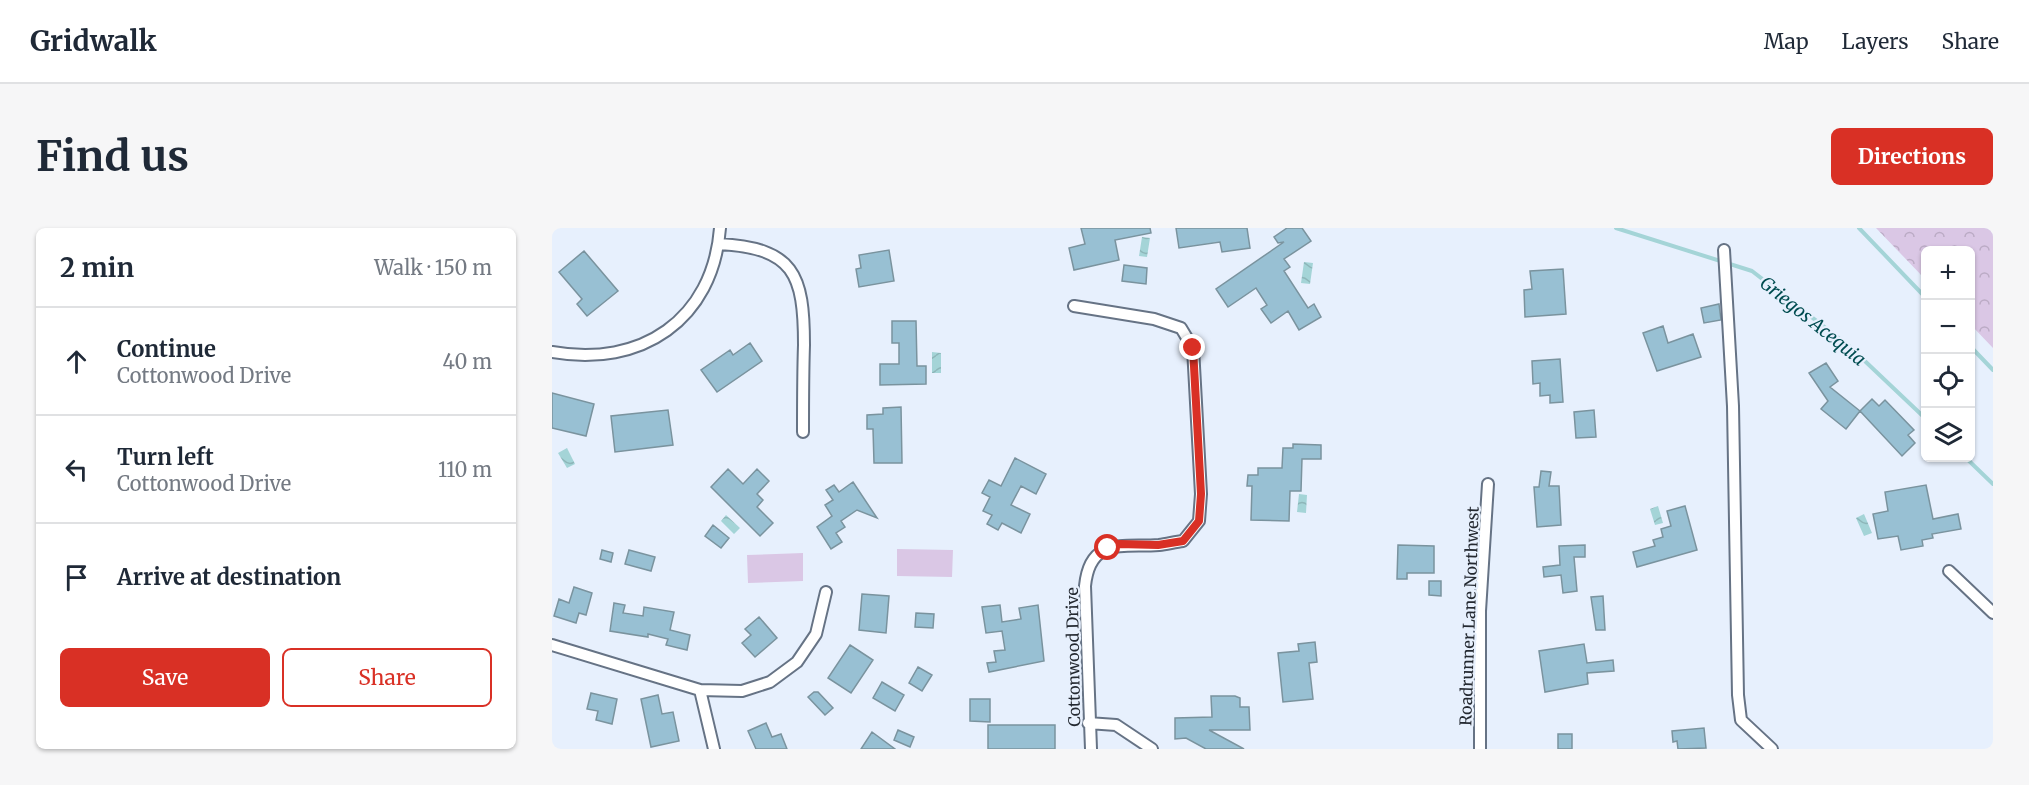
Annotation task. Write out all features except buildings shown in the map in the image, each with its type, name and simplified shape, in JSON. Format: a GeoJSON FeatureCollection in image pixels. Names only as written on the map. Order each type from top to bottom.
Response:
{"type":"FeatureCollection","features":[{"type":"Feature","properties":{"kind":"street"},"geometry":{"type":"LineString","coordinates":[[552,352],[578,356],[611,354],[657,337],[682,318],[693,306],[709,281],[720,228]]}},
{"type":"Feature","properties":{"kind":"street"},"geometry":{"type":"LineString","coordinates":[[718,244],[754,247],[766,251],[783,262],[799,286],[804,312],[803,432]]}},
{"type":"Feature","properties":{"kind":"street"},"geometry":{"type":"LineString","coordinates":[[1724,252],[1733,406],[1738,695],[1741,720],[1772,749]]}},
{"type":"Feature","properties":{"kind":"street","name":"Cottonwood Drive"},"geometry":{"type":"LineString","coordinates":[[1074,306],[1154,319],[1181,328],[1193,348],[1201,494],[1199,521],[1183,541],[1158,545],[1113,546],[1098,555],[1090,565],[1086,586],[1090,749]]}},
{"type":"Feature","properties":{"kind":"street","name":"Roadrunner Lane Northwest"},"geometry":{"type":"LineString","coordinates":[[1480,749],[1480,610],[1488,484]]}},
{"type":"Feature","properties":{"kind":"street"},"geometry":{"type":"LineString","coordinates":[[1949,572],[1993,613]]}},
{"type":"Feature","properties":{"kind":"street"},"geometry":{"type":"LineString","coordinates":[[552,645],[700,690],[742,692],[770,682],[784,674],[806,651],[816,634],[826,592]]}},
{"type":"Feature","properties":{"kind":"street"},"geometry":{"type":"LineString","coordinates":[[700,690],[714,749]]}},
{"type":"Feature","properties":{"kind":"street"},"geometry":{"type":"LineString","coordinates":[[1088,723],[1116,725],[1152,749]]}},
{"type":"Feature","properties":{"kind":"green space"},"geometry":{"type":"Polygon","coordinates":[[[1876,228],[1993,228],[1993,348],[1975,329],[1975,246],[1921,246],[1921,275],[1876,228]]]}},
{"type":"Feature","properties":{"kind":"green space"},"geometry":{"type":"Polygon","coordinates":[[[897,549],[953,550],[952,577],[897,576],[897,549]]]}},
{"type":"Feature","properties":{"kind":"green space"},"geometry":{"type":"Polygon","coordinates":[[[803,553],[803,581],[748,583],[747,555],[803,553]]]}},
{"type":"Feature","properties":{"kind":"water"},"geometry":{"type":"Polygon","coordinates":[[[1142,237],[1150,238],[1147,257],[1139,256],[1142,237]]]}},
{"type":"Feature","properties":{"kind":"water"},"geometry":{"type":"Polygon","coordinates":[[[1304,262],[1313,263],[1310,284],[1301,283],[1304,262]]]}},
{"type":"Feature","properties":{"kind":"water"},"geometry":{"type":"Polygon","coordinates":[[[932,352],[941,353],[941,373],[932,373],[932,352]]]}},
{"type":"Feature","properties":{"kind":"water"},"geometry":{"type":"Polygon","coordinates":[[[567,448],[575,464],[567,468],[558,453],[567,448]]]}},
{"type":"Feature","properties":{"kind":"water"},"geometry":{"type":"Polygon","coordinates":[[[1299,494],[1307,495],[1306,513],[1297,512],[1299,494]]]}},
{"type":"Feature","properties":{"kind":"water"},"geometry":{"type":"Polygon","coordinates":[[[1658,506],[1663,523],[1655,525],[1650,509],[1658,506]]]}},
{"type":"Feature","properties":{"kind":"water"},"geometry":{"type":"Polygon","coordinates":[[[1864,514],[1872,533],[1864,536],[1856,518],[1864,514]]]}},
{"type":"Feature","properties":{"kind":"water"},"geometry":{"type":"Polygon","coordinates":[[[726,515],[740,528],[734,534],[721,521],[726,515]]]}},
{"type":"Feature","properties":{"kind":"waterway","name":"Griegos Acequia"},"geometry":{"type":"LineString","coordinates":[[1616,228],[1752,271],[1849,346],[1921,414]]}},
{"type":"Feature","properties":{"kind":"waterway"},"geometry":{"type":"LineString","coordinates":[[1859,228],[1921,293]]}},
{"type":"Feature","properties":{"kind":"waterway"},"geometry":{"type":"LineString","coordinates":[[1975,351],[1993,370]]}},
{"type":"Feature","properties":{"kind":"waterway","name":"Griegos Acequia"},"geometry":{"type":"LineString","coordinates":[[1970,462],[1993,484]]}},
{"type":"Feature","properties":{"kind":"route"},"geometry":{"type":"LineString","coordinates":[[1108,548],[1119,544],[1158,545],[1183,541],[1199,521],[1201,494],[1193,348]]}}]}
